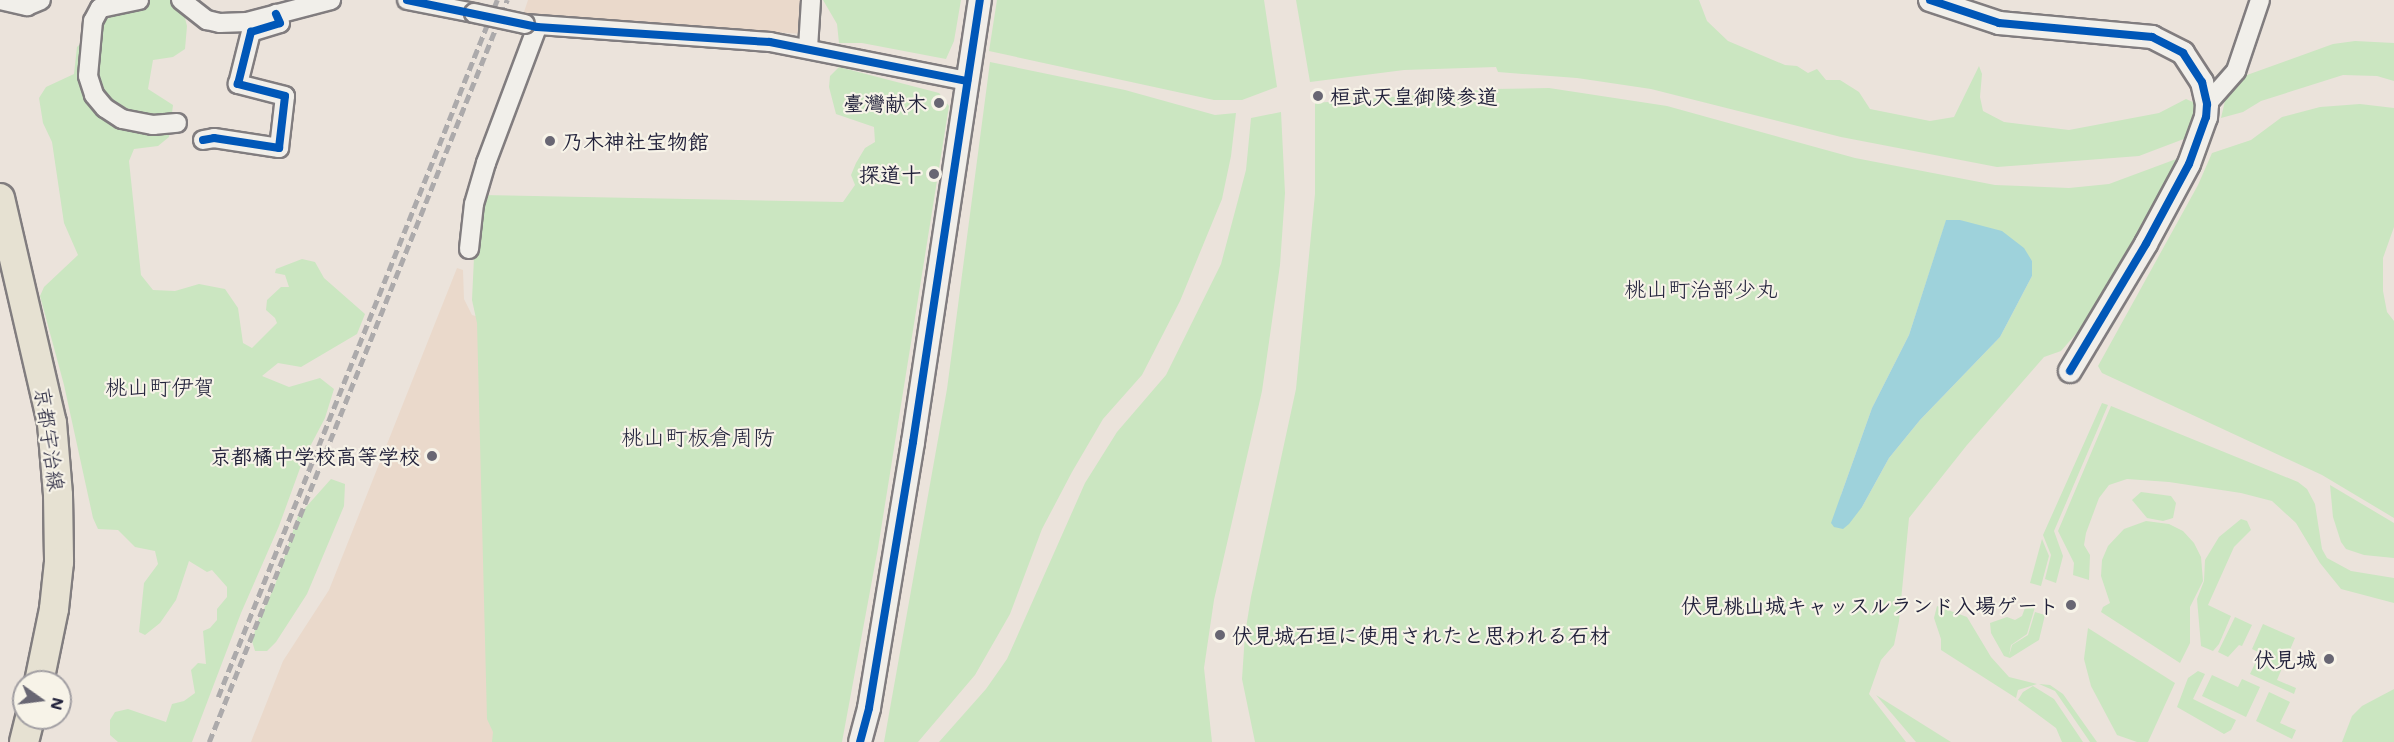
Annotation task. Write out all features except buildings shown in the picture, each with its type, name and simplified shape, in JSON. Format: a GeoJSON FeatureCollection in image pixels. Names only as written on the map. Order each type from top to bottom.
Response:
{"type":"FeatureCollection","features":[{"type":"Feature","properties":{"kind":"main road","name":"京都宇治線"},"geometry":{"type":"LineString","coordinates":[[0,198],[52,423],[58,495],[57,574],[52,619],[41,670]]}},
{"type":"Feature","properties":{"kind":"street"},"geometry":{"type":"LineString","coordinates":[[0,0],[27,6],[41,0]]}},
{"type":"Feature","properties":{"kind":"street"},"geometry":{"type":"LineString","coordinates":[[139,0],[100,8],[93,21],[88,76],[94,95],[105,108],[122,119],[153,125],[177,123]]}},
{"type":"Feature","properties":{"kind":"street"},"geometry":{"type":"LineString","coordinates":[[181,0],[207,20],[220,23],[247,22],[276,14],[299,4],[331,0]]}},
{"type":"Feature","properties":{"kind":"street"},"geometry":{"type":"LineString","coordinates":[[407,0],[531,25],[770,42],[967,81]]}},
{"type":"Feature","properties":{"kind":"street"},"geometry":{"type":"LineString","coordinates":[[808,48],[811,0]]}},
{"type":"Feature","properties":{"kind":"street"},"geometry":{"type":"LineString","coordinates":[[861,742],[869,708],[913,442],[980,0]]}},
{"type":"Feature","properties":{"kind":"street"},"geometry":{"type":"LineString","coordinates":[[1930,0],[1999,23],[2140,35],[2163,40],[2183,53],[2198,71],[2206,104],[2203,128],[2183,176],[2070,371]]}},
{"type":"Feature","properties":{"kind":"street"},"geometry":{"type":"LineString","coordinates":[[2206,104],[2236,71],[2260,0]]}},
{"type":"Feature","properties":{"kind":"street"},"geometry":{"type":"LineString","coordinates":[[203,140],[214,138],[279,148],[285,96],[238,84],[251,32],[280,23],[276,14]]}},
{"type":"Feature","properties":{"kind":"street"},"geometry":{"type":"LineString","coordinates":[[469,249],[474,204],[531,25]]}},
{"type":"Feature","properties":{"kind":"shaded area"},"geometry":{"type":"Polygon","coordinates":[[[528,0],[806,0],[804,34],[522,18],[528,0]]]}},
{"type":"Feature","properties":{"kind":"shaded area","name":"京都橘中学校高等学校"},"geometry":{"type":"Polygon","coordinates":[[[457,268],[463,270],[464,299],[472,315],[479,317],[495,742],[251,742],[283,661],[329,590],[457,268]]]}},
{"type":"Feature","properties":{"kind":"green space"},"geometry":{"type":"Polygon","coordinates":[[[106,0],[174,0],[183,10],[187,26],[185,49],[173,57],[153,60],[148,89],[173,105],[169,137],[158,146],[134,149],[129,161],[141,275],[153,290],[175,291],[199,284],[225,289],[238,308],[243,343],[252,348],[277,323],[266,310],[267,300],[281,287],[289,287],[285,275],[275,273],[276,269],[302,259],[315,262],[324,278],[365,314],[357,334],[301,367],[278,363],[262,376],[289,387],[320,378],[334,389],[325,418],[303,460],[279,526],[241,613],[192,742],[118,742],[110,735],[110,720],[115,712],[128,709],[166,722],[172,704],[184,701],[195,693],[191,670],[198,663],[206,664],[203,631],[210,628],[217,620],[217,609],[227,597],[227,587],[212,570],[207,572],[189,561],[176,600],[160,623],[145,635],[139,632],[144,583],[158,564],[155,551],[135,547],[118,530],[98,529],[93,518],[64,385],[40,296],[44,287],[78,255],[64,223],[52,142],[43,123],[39,98],[46,87],[74,74],[77,47],[90,35],[106,0]]]}},
{"type":"Feature","properties":{"kind":"green space"},"geometry":{"type":"Polygon","coordinates":[[[823,0],[961,0],[954,41],[946,59],[862,43],[839,43],[837,24],[823,0]]]}},
{"type":"Feature","properties":{"kind":"green space"},"geometry":{"type":"Polygon","coordinates":[[[997,0],[1264,0],[1277,87],[1242,100],[1214,100],[989,51],[997,0]]]}},
{"type":"Feature","properties":{"kind":"green space"},"geometry":{"type":"Polygon","coordinates":[[[1296,0],[1699,0],[1707,21],[1728,41],[1785,65],[1797,66],[1808,73],[1817,69],[1826,80],[1840,80],[1859,92],[1870,109],[1930,121],[1954,117],[1979,66],[1982,74],[1980,97],[1983,111],[2004,122],[2069,130],[2159,113],[2186,99],[2195,103],[2194,116],[2189,137],[2139,156],[1997,167],[1841,137],[1651,89],[1577,78],[1498,72],[1496,67],[1404,70],[1310,82],[1296,0]]]}},
{"type":"Feature","properties":{"kind":"green space"},"geometry":{"type":"Polygon","coordinates":[[[2355,41],[2394,43],[2394,81],[2377,76],[2343,75],[2261,101],[2243,112],[2221,118],[2227,92],[2247,75],[2333,44],[2355,41]]]}},
{"type":"Feature","properties":{"kind":"green space"},"geometry":{"type":"Polygon","coordinates":[[[990,62],[1125,90],[1215,115],[1236,113],[1231,156],[1222,199],[1180,301],[1142,375],[1103,419],[1072,472],[1042,529],[1010,614],[975,675],[918,742],[884,742],[947,389],[990,62]]]}},
{"type":"Feature","properties":{"kind":"green space"},"geometry":{"type":"Polygon","coordinates":[[[839,67],[939,93],[949,106],[878,548],[842,742],[492,742],[493,732],[487,719],[477,323],[472,300],[476,214],[480,195],[843,202],[855,185],[851,175],[856,163],[865,148],[875,142],[874,127],[836,114],[829,87],[830,76],[839,67]]]}},
{"type":"Feature","properties":{"kind":"green space"},"geometry":{"type":"Polygon","coordinates":[[[1549,88],[1667,106],[1855,158],[1995,185],[2069,188],[2109,184],[2179,158],[2171,181],[2096,311],[2061,351],[2044,357],[1967,445],[1909,518],[1899,621],[1894,645],[1881,660],[1869,694],[1906,742],[1255,742],[1242,679],[1245,634],[1296,389],[1315,194],[1315,103],[1493,89],[1549,88]],[[1960,220],[1946,221],[1909,335],[1872,408],[1841,495],[1862,507],[1889,458],[1920,420],[2000,337],[2032,276],[2032,261],[1960,220]]]}},
{"type":"Feature","properties":{"kind":"green space"},"geometry":{"type":"Polygon","coordinates":[[[2360,104],[2394,108],[2394,227],[2383,258],[2383,291],[2387,312],[2394,321],[2394,518],[2322,475],[2102,373],[2098,366],[2198,185],[2212,153],[2251,140],[2282,117],[2320,107],[2360,104]]]}},
{"type":"Feature","properties":{"kind":"green space"},"geometry":{"type":"Polygon","coordinates":[[[1281,112],[1285,193],[1280,265],[1262,391],[1214,600],[1204,668],[1212,742],[939,742],[986,689],[1007,659],[1085,483],[1117,432],[1166,375],[1221,264],[1246,170],[1251,118],[1281,112]]]}},
{"type":"Feature","properties":{"kind":"green space"},"geometry":{"type":"Polygon","coordinates":[[[2102,403],[2108,405],[2054,531],[2063,556],[2056,583],[2045,579],[2051,555],[2043,535],[2102,403]]]}},
{"type":"Feature","properties":{"kind":"green space"},"geometry":{"type":"Polygon","coordinates":[[[2111,406],[2298,482],[2307,489],[2315,504],[2322,549],[2327,558],[2351,571],[2394,578],[2394,603],[2341,589],[2320,563],[2296,523],[2272,501],[2241,493],[2169,482],[2127,479],[2109,485],[2099,498],[2086,533],[2084,545],[2090,555],[2089,580],[2073,575],[2074,563],[2058,531],[2111,406]]]}},
{"type":"Feature","properties":{"kind":"green space"},"geometry":{"type":"Polygon","coordinates":[[[331,479],[345,484],[344,506],[307,594],[276,642],[267,651],[255,651],[252,641],[258,621],[274,588],[298,516],[331,479]]]}},
{"type":"Feature","properties":{"kind":"green space"},"geometry":{"type":"Polygon","coordinates":[[[2330,485],[2394,523],[2394,558],[2364,555],[2346,549],[2341,542],[2333,517],[2330,485]]]}},
{"type":"Feature","properties":{"kind":"green space"},"geometry":{"type":"Polygon","coordinates":[[[2141,492],[2171,496],[2176,503],[2173,518],[2163,521],[2147,518],[2132,500],[2141,492]]]}},
{"type":"Feature","properties":{"kind":"green space"},"geometry":{"type":"Polygon","coordinates":[[[2241,519],[2247,521],[2251,530],[2234,547],[2208,605],[2231,616],[2219,644],[2213,651],[2201,646],[2197,599],[2204,581],[2205,560],[2219,537],[2241,519]]]}},
{"type":"Feature","properties":{"kind":"green space"},"geometry":{"type":"Polygon","coordinates":[[[2146,521],[2169,524],[2183,531],[2194,543],[2201,557],[2203,581],[2190,607],[2190,643],[2180,663],[2101,612],[2103,607],[2110,603],[2101,576],[2102,560],[2108,546],[2124,529],[2146,521]]]}},
{"type":"Feature","properties":{"kind":"green space"},"geometry":{"type":"Polygon","coordinates":[[[2042,539],[2049,556],[2041,586],[2030,583],[2042,539]]]}},
{"type":"Feature","properties":{"kind":"green space"},"geometry":{"type":"Polygon","coordinates":[[[2026,605],[2035,607],[2027,634],[2011,645],[2009,656],[2012,645],[2028,635],[2035,612],[2045,615],[2039,640],[2010,658],[2004,656],[1991,633],[1990,623],[2007,617],[2015,620],[2022,616],[2026,605]]]}},
{"type":"Feature","properties":{"kind":"green space"},"geometry":{"type":"Polygon","coordinates":[[[1937,606],[1967,617],[1991,657],[2009,677],[2037,684],[2018,690],[2016,698],[1941,650],[1941,639],[1934,618],[1937,606]]]}},
{"type":"Feature","properties":{"kind":"green space"},"geometry":{"type":"Polygon","coordinates":[[[2235,617],[2252,625],[2242,646],[2239,645],[2228,657],[2218,652],[2235,617]]]}},
{"type":"Feature","properties":{"kind":"green space"},"geometry":{"type":"Polygon","coordinates":[[[2263,624],[2295,638],[2277,680],[2296,688],[2294,694],[2250,674],[2260,653],[2252,649],[2263,624]]]}},
{"type":"Feature","properties":{"kind":"green space"},"geometry":{"type":"Polygon","coordinates":[[[2088,628],[2175,683],[2148,742],[2137,742],[2117,735],[2091,686],[2084,659],[2088,628]]]}},
{"type":"Feature","properties":{"kind":"green space"},"geometry":{"type":"Polygon","coordinates":[[[2198,671],[2205,674],[2193,699],[2236,720],[2231,730],[2224,734],[2177,707],[2188,678],[2198,671]]]}},
{"type":"Feature","properties":{"kind":"green space"},"geometry":{"type":"Polygon","coordinates":[[[2212,675],[2238,687],[2242,679],[2260,687],[2246,717],[2202,696],[2212,675]]]}},
{"type":"Feature","properties":{"kind":"green space"},"geometry":{"type":"Polygon","coordinates":[[[2039,684],[2050,685],[2063,694],[2097,742],[2090,742],[2055,691],[2039,684]]]}},
{"type":"Feature","properties":{"kind":"green space"},"geometry":{"type":"Polygon","coordinates":[[[2033,686],[2054,699],[2083,742],[2062,742],[2056,728],[2018,700],[2023,692],[2033,686]]]}},
{"type":"Feature","properties":{"kind":"green space"},"geometry":{"type":"Polygon","coordinates":[[[2394,689],[2394,742],[2342,742],[2352,716],[2362,706],[2394,689]]]}},
{"type":"Feature","properties":{"kind":"green space"},"geometry":{"type":"Polygon","coordinates":[[[2269,692],[2290,702],[2280,723],[2296,730],[2292,739],[2256,721],[2269,692]]]}},
{"type":"Feature","properties":{"kind":"green space"},"geometry":{"type":"Polygon","coordinates":[[[1876,695],[1951,742],[1916,742],[1876,695]]]}},
{"type":"Feature","properties":{"kind":"water"},"geometry":{"type":"Polygon","coordinates":[[[1946,220],[1960,220],[2002,231],[2024,248],[2032,261],[2032,276],[2000,337],[1920,420],[1889,458],[1862,507],[1849,524],[1843,529],[1834,527],[1831,523],[1872,408],[1909,335],[1946,220]]]}},
{"type":"Feature","properties":{"kind":"railway"},"geometry":{"type":"LineString","coordinates":[[218,697],[497,0]]}},
{"type":"Feature","properties":{"kind":"railway"},"geometry":{"type":"LineString","coordinates":[[209,742],[507,0]]}},
{"type":"Feature","properties":{"kind":"cycle path"},"geometry":{"type":"LineString","coordinates":[[407,0],[537,27],[770,42],[967,81]]}},
{"type":"Feature","properties":{"kind":"cycle path"},"geometry":{"type":"LineString","coordinates":[[860,742],[869,708],[913,442],[980,0]]}},
{"type":"Feature","properties":{"kind":"cycle path"},"geometry":{"type":"LineString","coordinates":[[1930,0],[1999,23],[2152,37],[2183,53],[2202,82],[2207,104],[2206,117],[2189,164],[2146,244],[2070,371]]}},
{"type":"Feature","properties":{"kind":"cycle path"},"geometry":{"type":"LineString","coordinates":[[203,140],[214,138],[279,148],[285,96],[238,84],[251,32],[280,23],[276,14]]}},
{"type":"Feature","properties":{"kind":"place","name":"桓武天皇御陵参道"},"geometry":{"type":"Point","coordinates":[1318,96]}},
{"type":"Feature","properties":{"kind":"place","name":"臺灣献木"},"geometry":{"type":"Point","coordinates":[939,103]}},
{"type":"Feature","properties":{"kind":"place","name":"乃木神社宝物館"},"geometry":{"type":"Point","coordinates":[550,141]}},
{"type":"Feature","properties":{"kind":"place","name":"探道十"},"geometry":{"type":"Point","coordinates":[934,174]}},
{"type":"Feature","properties":{"kind":"place","name":"京都橘中学校高等学校"},"geometry":{"type":"Point","coordinates":[432,456]}},
{"type":"Feature","properties":{"kind":"place","name":"伏見桃山城キャッスルランド入場ゲート"},"geometry":{"type":"Point","coordinates":[2071,605]}},
{"type":"Feature","properties":{"kind":"place","name":"伏見城石垣に使用されたと思われる石材"},"geometry":{"type":"Point","coordinates":[1220,635]}},
{"type":"Feature","properties":{"kind":"place","name":"伏見城"},"geometry":{"type":"Point","coordinates":[2329,659]}},
{"type":"Feature","properties":{"kind":"district","name":"桃山町治部少丸"},"geometry":{"type":"Point","coordinates":[1701,289]}},
{"type":"Feature","properties":{"kind":"district","name":"桃山町伊賀"},"geometry":{"type":"Point","coordinates":[160,387]}},
{"type":"Feature","properties":{"kind":"district","name":"桃山町板倉周防"},"geometry":{"type":"Point","coordinates":[698,437]}}]}
